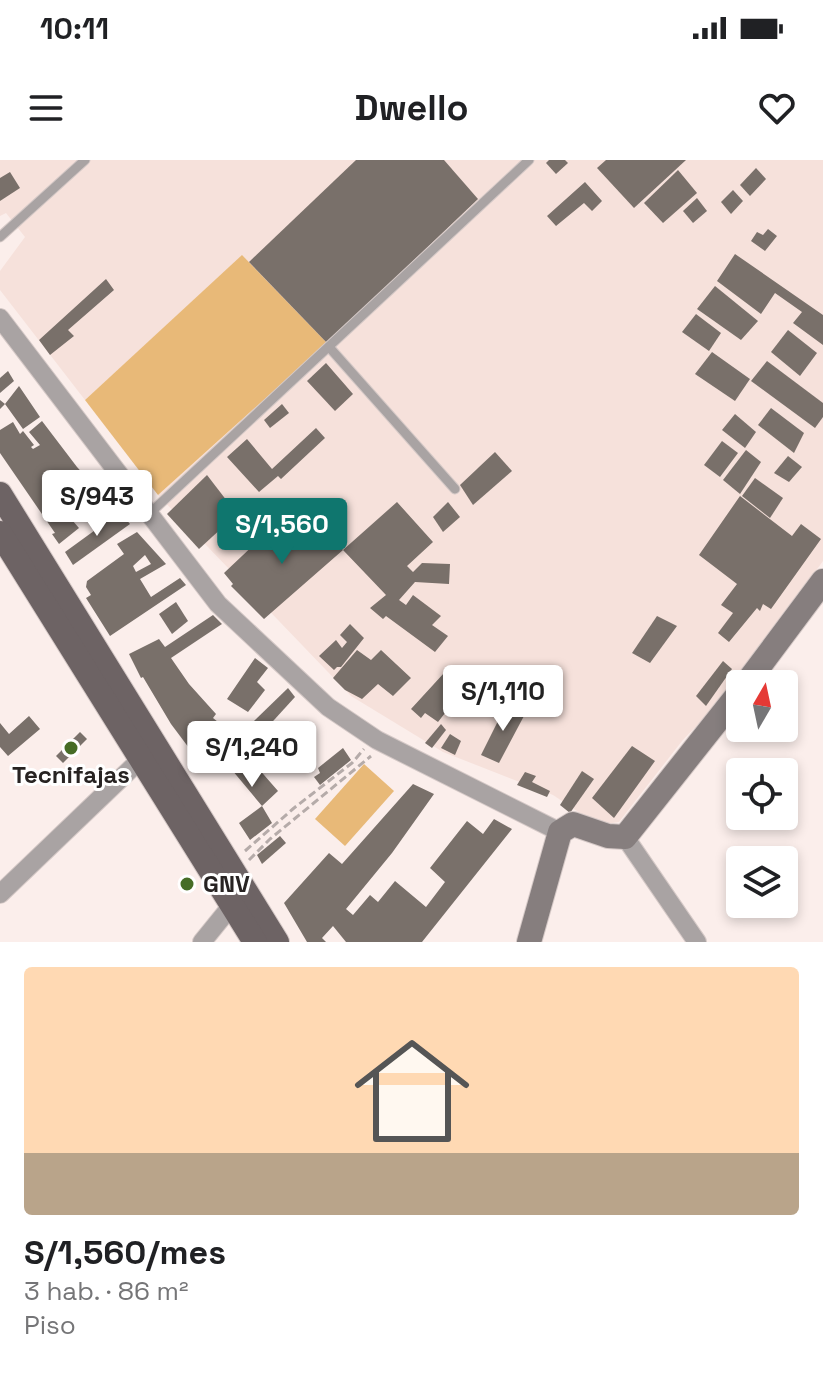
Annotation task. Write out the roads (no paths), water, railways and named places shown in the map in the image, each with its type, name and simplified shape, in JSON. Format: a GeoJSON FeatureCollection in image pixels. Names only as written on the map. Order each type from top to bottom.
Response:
{"type":"FeatureCollection","features":[{"type":"Feature","properties":{"kind":"main road"},"geometry":{"type":"LineString","coordinates":[[0,494],[277,942]]}},
{"type":"Feature","properties":{"kind":"main road"},"geometry":{"type":"LineString","coordinates":[[0,533],[255,942]]}},
{"type":"Feature","properties":{"kind":"street"},"geometry":{"type":"LineString","coordinates":[[0,318],[218,604],[328,707],[380,740],[560,832]]}},
{"type":"Feature","properties":{"kind":"street"},"geometry":{"type":"LineString","coordinates":[[756,670],[823,581]]}},
{"type":"Feature","properties":{"kind":"street"},"geometry":{"type":"LineString","coordinates":[[625,837],[726,710]]}},
{"type":"Feature","properties":{"kind":"street"},"geometry":{"type":"LineString","coordinates":[[0,894],[141,759]]}},
{"type":"Feature","properties":{"kind":"street"},"geometry":{"type":"LineString","coordinates":[[529,942],[560,832],[573,824],[608,836],[625,837]]}},
{"type":"Feature","properties":{"kind":"street"},"geometry":{"type":"LineString","coordinates":[[625,837],[697,942]]}},
{"type":"Feature","properties":{"kind":"street"},"geometry":{"type":"LineString","coordinates":[[202,942],[232,905]]}},
{"type":"Feature","properties":{"kind":"lane"},"geometry":{"type":"LineString","coordinates":[[0,237],[85,160]]}},
{"type":"Feature","properties":{"kind":"lane"},"geometry":{"type":"LineString","coordinates":[[149,514],[529,160]]}},
{"type":"Feature","properties":{"kind":"lane"},"geometry":{"type":"LineString","coordinates":[[329,347],[455,489]]}},
{"type":"Feature","properties":{"kind":"place","name":"Tecnifajas"},"geometry":{"type":"Point","coordinates":[71,748]}},
{"type":"Feature","properties":{"kind":"place","name":"GNV"},"geometry":{"type":"Point","coordinates":[187,884]}}]}
